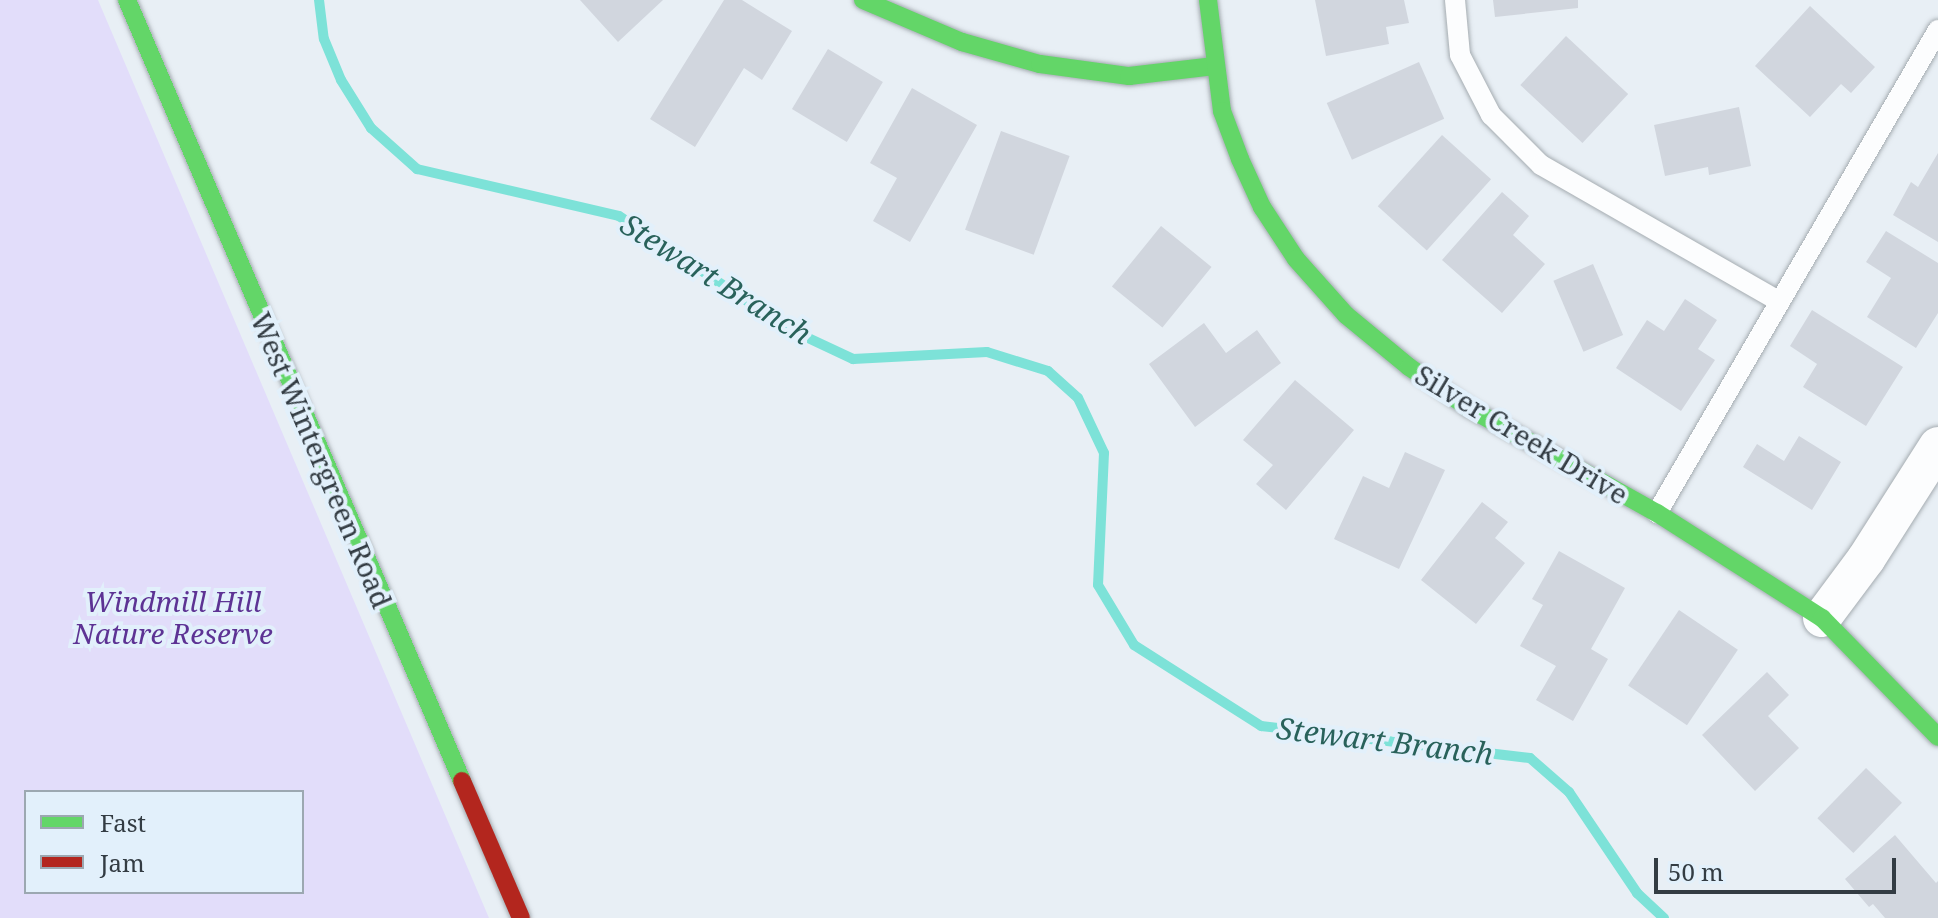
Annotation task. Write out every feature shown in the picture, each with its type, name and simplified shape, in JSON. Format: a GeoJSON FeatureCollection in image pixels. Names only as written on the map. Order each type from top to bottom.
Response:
{"type":"FeatureCollection","features":[{"type":"Feature","properties":{"kind":"street","name":"West Wintergreen Road"},"geometry":{"type":"LineString","coordinates":[[127,0],[243,278],[521,918]]}},
{"type":"Feature","properties":{"kind":"street"},"geometry":{"type":"LineString","coordinates":[[863,0],[962,42],[1040,64],[1129,76],[1214,66]]}},
{"type":"Feature","properties":{"kind":"street","name":"Silver Creek Drive"},"geometry":{"type":"LineString","coordinates":[[1208,0],[1222,111],[1262,207],[1296,259],[1346,315],[1409,367],[1469,408],[1657,513],[1822,618],[1938,737]]}},
{"type":"Feature","properties":{"kind":"street"},"geometry":{"type":"LineString","coordinates":[[1822,618],[1866,559],[1938,446]]}},
{"type":"Feature","properties":{"kind":"lane"},"geometry":{"type":"LineString","coordinates":[[1455,0],[1460,55],[1491,115],[1541,165],[1780,302]]}},
{"type":"Feature","properties":{"kind":"lane"},"geometry":{"type":"LineString","coordinates":[[1657,513],[1938,30]]}},
{"type":"Feature","properties":{"kind":"green space","name":"Windmill Hill Nature Reserve"},"geometry":{"type":"Polygon","coordinates":[[[0,0],[98,0],[489,918],[0,918],[0,0]]]}},
{"type":"Feature","properties":{"kind":"building"},"geometry":{"type":"Polygon","coordinates":[[[580,0],[663,0],[618,42],[580,0]]]}},
{"type":"Feature","properties":{"kind":"building"},"geometry":{"type":"Polygon","coordinates":[[[724,0],[742,0],[792,31],[762,80],[744,68],[695,147],[650,119],[724,0]]]}},
{"type":"Feature","properties":{"kind":"building"},"geometry":{"type":"Polygon","coordinates":[[[1315,0],[1404,0],[1409,23],[1386,27],[1389,44],[1326,56],[1315,0]]]}},
{"type":"Feature","properties":{"kind":"building"},"geometry":{"type":"Polygon","coordinates":[[[1493,0],[1578,0],[1578,8],[1495,17],[1493,0]]]}},
{"type":"Feature","properties":{"kind":"building"},"geometry":{"type":"Polygon","coordinates":[[[1810,6],[1875,67],[1851,93],[1841,84],[1810,117],[1755,66],[1810,6]]]}},
{"type":"Feature","properties":{"kind":"building"},"geometry":{"type":"Polygon","coordinates":[[[1566,36],[1628,94],[1582,143],[1520,85],[1566,36]]]}},
{"type":"Feature","properties":{"kind":"building"},"geometry":{"type":"Polygon","coordinates":[[[828,49],[883,82],[847,142],[792,109],[828,49]]]}},
{"type":"Feature","properties":{"kind":"building"},"geometry":{"type":"Polygon","coordinates":[[[1419,62],[1444,119],[1352,160],[1327,103],[1419,62]]]}},
{"type":"Feature","properties":{"kind":"building"},"geometry":{"type":"Polygon","coordinates":[[[912,88],[977,125],[910,242],[873,221],[897,178],[870,163],[912,88]]]}},
{"type":"Feature","properties":{"kind":"building"},"geometry":{"type":"Polygon","coordinates":[[[1739,107],[1751,166],[1709,175],[1708,167],[1665,176],[1654,125],[1739,107]]]}},
{"type":"Feature","properties":{"kind":"building"},"geometry":{"type":"Polygon","coordinates":[[[1001,131],[1070,156],[1034,255],[965,230],[1001,131]]]}},
{"type":"Feature","properties":{"kind":"building"},"geometry":{"type":"Polygon","coordinates":[[[1442,135],[1491,179],[1427,251],[1378,206],[1442,135]]]}},
{"type":"Feature","properties":{"kind":"building"},"geometry":{"type":"Polygon","coordinates":[[[1938,153],[1938,242],[1893,215],[1911,182],[1918,187],[1938,153]]]}},
{"type":"Feature","properties":{"kind":"building"},"geometry":{"type":"Polygon","coordinates":[[[1502,192],[1529,216],[1513,235],[1545,264],[1502,313],[1442,260],[1502,192]]]}},
{"type":"Feature","properties":{"kind":"building"},"geometry":{"type":"Polygon","coordinates":[[[1161,226],[1212,267],[1162,328],[1112,287],[1161,226]]]}},
{"type":"Feature","properties":{"kind":"building"},"geometry":{"type":"Polygon","coordinates":[[[1886,231],[1938,263],[1938,313],[1916,348],[1867,317],[1891,278],[1866,262],[1886,231]]]}},
{"type":"Feature","properties":{"kind":"building"},"geometry":{"type":"Polygon","coordinates":[[[1593,264],[1623,335],[1584,352],[1553,281],[1593,264]]]}},
{"type":"Feature","properties":{"kind":"building"},"geometry":{"type":"Polygon","coordinates":[[[1685,299],[1717,320],[1698,349],[1715,360],[1681,411],[1616,368],[1647,320],[1664,331],[1685,299]]]}},
{"type":"Feature","properties":{"kind":"building"},"geometry":{"type":"Polygon","coordinates":[[[1812,310],[1903,367],[1866,426],[1803,387],[1817,364],[1790,346],[1812,310]]]}},
{"type":"Feature","properties":{"kind":"building"},"geometry":{"type":"Polygon","coordinates":[[[1204,323],[1226,353],[1257,330],[1281,363],[1195,427],[1149,364],[1204,323]]]}},
{"type":"Feature","properties":{"kind":"building"},"geometry":{"type":"Polygon","coordinates":[[[1295,380],[1354,430],[1286,510],[1256,484],[1273,465],[1243,440],[1295,380]]]}},
{"type":"Feature","properties":{"kind":"building"},"geometry":{"type":"Polygon","coordinates":[[[1799,436],[1841,462],[1812,510],[1743,467],[1757,444],[1784,461],[1799,436]]]}},
{"type":"Feature","properties":{"kind":"building"},"geometry":{"type":"Polygon","coordinates":[[[1405,452],[1445,470],[1399,569],[1334,539],[1363,476],[1389,488],[1405,452]]]}},
{"type":"Feature","properties":{"kind":"building"},"geometry":{"type":"Polygon","coordinates":[[[1482,502],[1508,522],[1495,538],[1525,563],[1476,624],[1421,580],[1482,502]]]}},
{"type":"Feature","properties":{"kind":"building"},"geometry":{"type":"Polygon","coordinates":[[[1559,551],[1625,588],[1591,649],[1608,659],[1573,721],[1536,700],[1556,666],[1520,646],[1543,605],[1532,599],[1559,551]]]}},
{"type":"Feature","properties":{"kind":"building"},"geometry":{"type":"Polygon","coordinates":[[[1679,610],[1738,650],[1687,725],[1628,685],[1679,610]]]}},
{"type":"Feature","properties":{"kind":"building"},"geometry":{"type":"Polygon","coordinates":[[[1767,672],[1789,695],[1768,716],[1799,748],[1755,791],[1702,735],[1767,672]]]}},
{"type":"Feature","properties":{"kind":"building"},"geometry":{"type":"Polygon","coordinates":[[[1866,768],[1902,803],[1853,853],[1817,818],[1866,768]]]}},
{"type":"Feature","properties":{"kind":"building"},"geometry":{"type":"Polygon","coordinates":[[[1895,835],[1936,883],[1938,881],[1938,918],[1885,918],[1873,904],[1869,907],[1845,879],[1895,835]]]}},
{"type":"Feature","properties":{"kind":"waterway","name":"Stewart Branch"},"geometry":{"type":"LineString","coordinates":[[319,0],[324,39],[341,80],[371,128],[417,169],[619,216],[789,329],[853,359],[987,352],[1048,371],[1078,398],[1104,453],[1098,585],[1134,645],[1261,726],[1530,758],[1569,792],[1637,893],[1664,918]]}},
{"type":"Feature","properties":{"kind":"traffic: fast"},"geometry":{"type":"LineString","coordinates":[[127,0],[462,781]]}},
{"type":"Feature","properties":{"kind":"traffic: fast"},"geometry":{"type":"LineString","coordinates":[[863,0],[962,42],[1040,64],[1129,76],[1214,66]]}},
{"type":"Feature","properties":{"kind":"traffic: fast"},"geometry":{"type":"LineString","coordinates":[[1208,0],[1222,111],[1240,159],[1262,207],[1296,259],[1346,315],[1409,367],[1469,408],[1657,513],[1822,618],[1938,737]]}},
{"type":"Feature","properties":{"kind":"traffic: jam"},"geometry":{"type":"LineString","coordinates":[[462,781],[521,918]]}}]}
